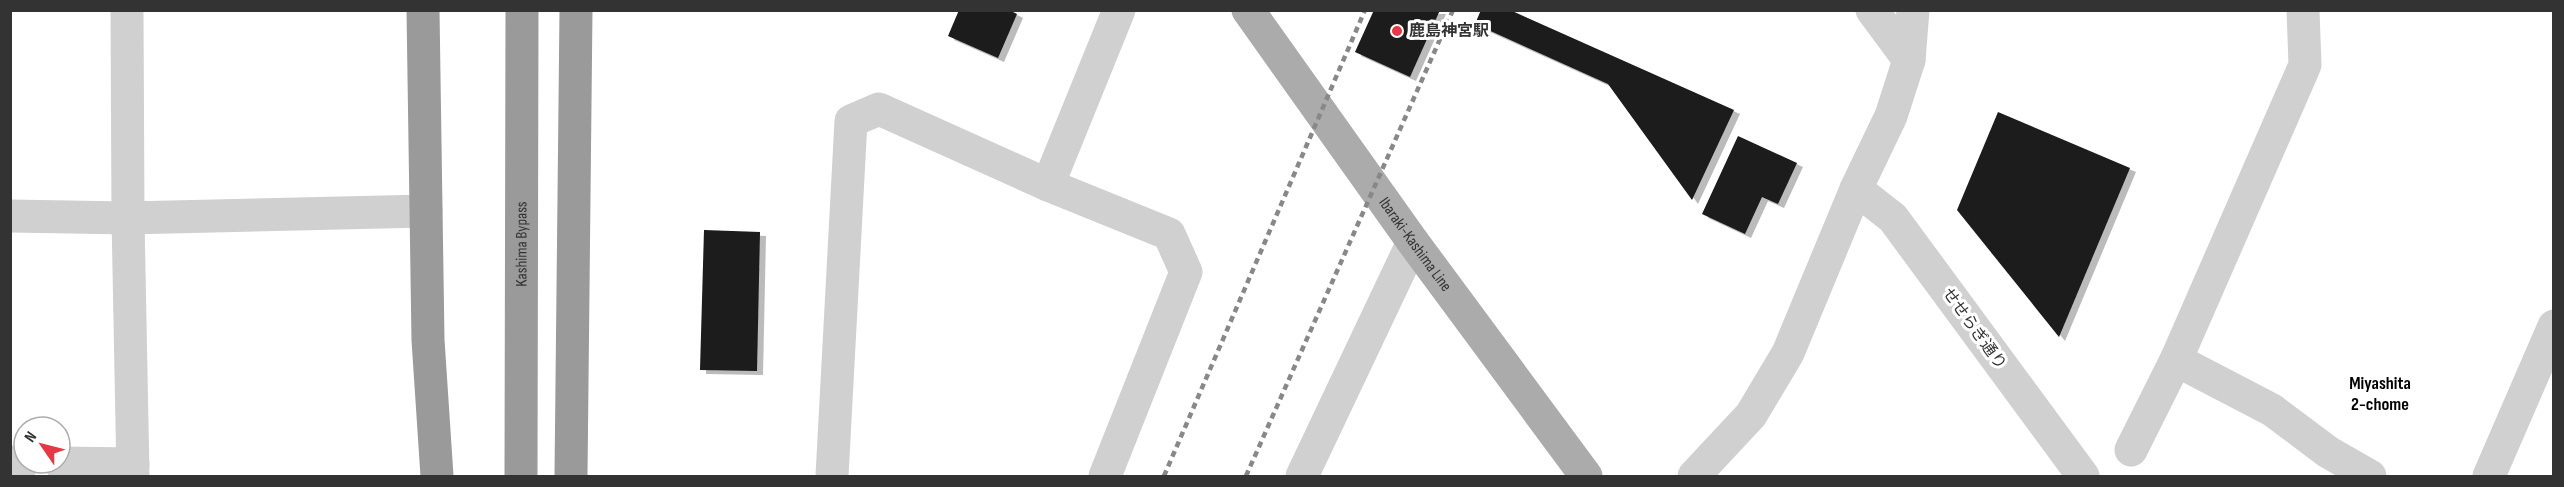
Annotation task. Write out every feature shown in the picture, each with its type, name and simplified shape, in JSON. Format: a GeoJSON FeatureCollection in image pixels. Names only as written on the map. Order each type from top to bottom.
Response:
{"type":"FeatureCollection","features":[{"type":"Feature","properties":{"kind":"highway"},"geometry":{"type":"LineString","coordinates":[[423,10],[428,340],[437,477]]}},
{"type":"Feature","properties":{"kind":"highway","name":"Kashima Bypass"},"geometry":{"type":"LineString","coordinates":[[521,477],[522,10]]}},
{"type":"Feature","properties":{"kind":"highway"},"geometry":{"type":"LineString","coordinates":[[571,477],[576,10]]}},
{"type":"Feature","properties":{"kind":"main road","name":"Ibaraki-Kashima Line"},"geometry":{"type":"LineString","coordinates":[[1248,10],[1413,242],[1586,477]]}},
{"type":"Feature","properties":{"kind":"street"},"geometry":{"type":"LineString","coordinates":[[72,464],[133,470],[127,10]]}},
{"type":"Feature","properties":{"kind":"street"},"geometry":{"type":"LineString","coordinates":[[1048,185],[1119,10]]}},
{"type":"Feature","properties":{"kind":"street"},"geometry":{"type":"LineString","coordinates":[[1872,10],[1909,60]]}},
{"type":"Feature","properties":{"kind":"street"},"geometry":{"type":"LineString","coordinates":[[1694,477],[1751,416],[1788,353],[1856,189],[1891,116],[1909,60],[1913,10]]}},
{"type":"Feature","properties":{"kind":"street"},"geometry":{"type":"LineString","coordinates":[[2131,450],[2176,360],[2305,64],[2303,10]]}},
{"type":"Feature","properties":{"kind":"street"},"geometry":{"type":"LineString","coordinates":[[832,477],[851,121],[879,109],[1048,185],[1169,234],[1186,272],[1105,477]]}},
{"type":"Feature","properties":{"kind":"street","name":"せせらぎ通り"},"geometry":{"type":"LineString","coordinates":[[1856,189],[1893,218],[2083,477]]}},
{"type":"Feature","properties":{"kind":"street"},"geometry":{"type":"LineString","coordinates":[[10,216],[128,218],[426,211]]}},
{"type":"Feature","properties":{"kind":"street"},"geometry":{"type":"LineString","coordinates":[[1302,477],[1413,242]]}},
{"type":"Feature","properties":{"kind":"street"},"geometry":{"type":"LineString","coordinates":[[2489,477],[2553,326]]}},
{"type":"Feature","properties":{"kind":"street"},"geometry":{"type":"LineString","coordinates":[[2176,360],[2272,410],[2328,452],[2370,477]]}},
{"type":"Feature","properties":{"kind":"building"},"geometry":{"type":"Polygon","coordinates":[[[959,10],[1009,10],[1017,14],[998,58],[948,36],[959,10]]]}},
{"type":"Feature","properties":{"kind":"building","name":"鹿島神宮駅"},"geometry":{"type":"Polygon","coordinates":[[[1374,10],[1440,10],[1410,77],[1355,52],[1374,10]]]}},
{"type":"Feature","properties":{"kind":"building"},"geometry":{"type":"Polygon","coordinates":[[[1481,10],[1510,10],[1734,110],[1692,200],[1608,84],[1475,24],[1481,10]]]}},
{"type":"Feature","properties":{"kind":"building"},"geometry":{"type":"Polygon","coordinates":[[[1998,112],[2130,168],[2059,337],[1957,210],[1998,112]]]}},
{"type":"Feature","properties":{"kind":"building"},"geometry":{"type":"Polygon","coordinates":[[[1738,136],[1797,163],[1778,204],[1762,197],[1745,234],[1702,214],[1738,136]]]}},
{"type":"Feature","properties":{"kind":"building"},"geometry":{"type":"Polygon","coordinates":[[[704,230],[760,232],[757,371],[700,370],[704,230]]]}},
{"type":"Feature","properties":{"kind":"railway"},"geometry":{"type":"LineString","coordinates":[[1164,476],[1365,10]]}},
{"type":"Feature","properties":{"kind":"railway"},"geometry":{"type":"LineString","coordinates":[[1246,476],[1453,10]]}},
{"type":"Feature","properties":{"kind":"place","name":"鹿島神宮駅"},"geometry":{"type":"Point","coordinates":[1397,31]}},
{"type":"Feature","properties":{"kind":"district","name":"Miyashita 2-chome"},"geometry":{"type":"Point","coordinates":[2380,394]}}]}
